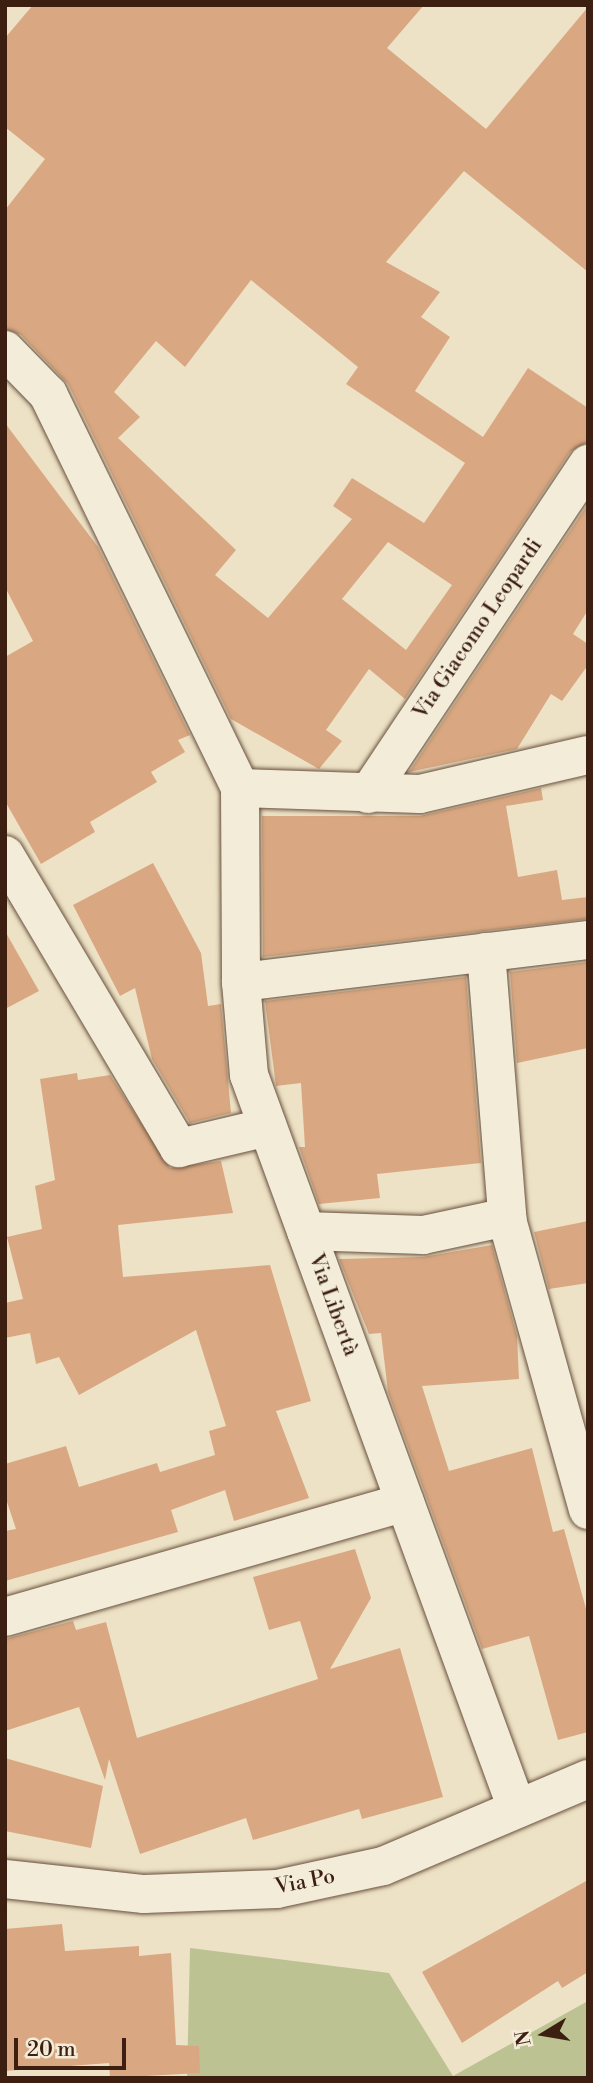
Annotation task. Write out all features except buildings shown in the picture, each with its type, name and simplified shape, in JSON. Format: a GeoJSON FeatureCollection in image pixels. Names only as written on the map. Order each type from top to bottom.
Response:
{"type":"FeatureCollection","features":[{"type":"Feature","properties":{"kind":"street"},"geometry":{"type":"LineString","coordinates":[[5,350],[48,394],[240,788],[420,794],[588,755]]}},
{"type":"Feature","properties":{"kind":"street","name":"Via Giacomo Leopardi"},"geometry":{"type":"LineString","coordinates":[[368,794],[588,464]]}},
{"type":"Feature","properties":{"kind":"street","name":"Via Libertà"},"geometry":{"type":"LineString","coordinates":[[240,788],[241,982],[249,1075],[516,1806]]}},
{"type":"Feature","properties":{"kind":"street"},"geometry":{"type":"LineString","coordinates":[[5,855],[179,1148],[268,1127]]}},
{"type":"Feature","properties":{"kind":"street"},"geometry":{"type":"LineString","coordinates":[[241,982],[588,940]]}},
{"type":"Feature","properties":{"kind":"street"},"geometry":{"type":"LineString","coordinates":[[486,952],[508,1217],[588,1510]]}},
{"type":"Feature","properties":{"kind":"street"},"geometry":{"type":"LineString","coordinates":[[306,1231],[423,1235],[508,1217]]}},
{"type":"Feature","properties":{"kind":"street"},"geometry":{"type":"LineString","coordinates":[[5,1617],[405,1502]]}},
{"type":"Feature","properties":{"kind":"street","name":"Via Po"},"geometry":{"type":"LineString","coordinates":[[5,1878],[144,1894],[277,1889],[383,1866],[516,1806],[588,1779]]}},
{"type":"Feature","properties":{"kind":"green space"},"geometry":{"type":"Polygon","coordinates":[[[190,1948],[389,1973],[453,2076],[588,2001],[588,2078],[187,2078],[190,1948]]]}}]}
